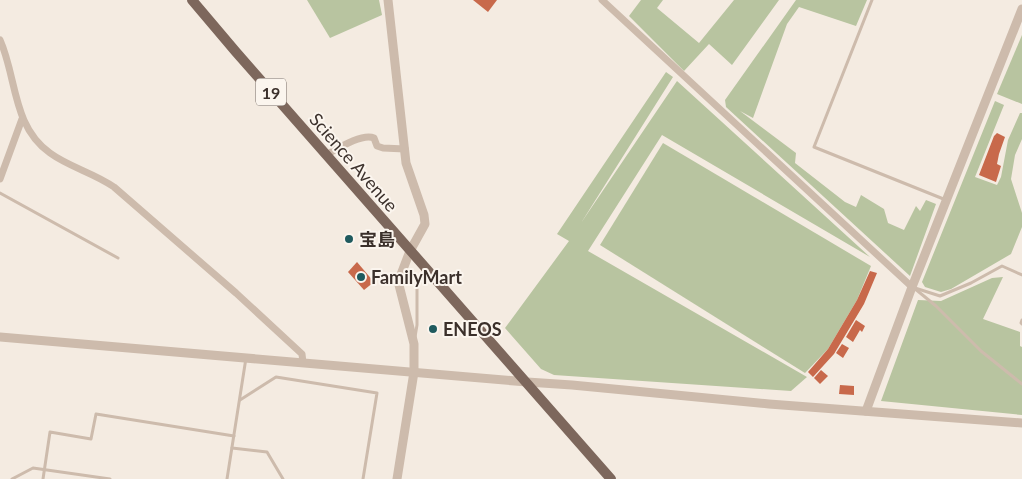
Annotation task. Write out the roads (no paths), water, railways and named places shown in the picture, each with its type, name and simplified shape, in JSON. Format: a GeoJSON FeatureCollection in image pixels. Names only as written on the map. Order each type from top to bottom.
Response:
{"type":"FeatureCollection","features":[{"type":"Feature","properties":{"kind":"main road","name":"Science Avenue"},"geometry":{"type":"LineString","coordinates":[[192,0],[611,479]]}},
{"type":"Feature","properties":{"kind":"street"},"geometry":{"type":"LineString","coordinates":[[388,0],[406,162],[424,214],[425,224],[410,251],[400,277],[399,285],[414,344],[414,372],[398,479]]}},
{"type":"Feature","properties":{"kind":"street"},"geometry":{"type":"LineString","coordinates":[[602,0],[912,287]]}},
{"type":"Feature","properties":{"kind":"street"},"geometry":{"type":"LineString","coordinates":[[866,411],[912,287],[1022,9]]}},
{"type":"Feature","properties":{"kind":"street"},"geometry":{"type":"LineString","coordinates":[[0,40],[5,51],[22,119],[35,140],[51,154],[64,162],[100,177],[121,193],[236,293],[302,354],[303,362]]}},
{"type":"Feature","properties":{"kind":"street"},"geometry":{"type":"LineString","coordinates":[[0,179],[22,119]]}},
{"type":"Feature","properties":{"kind":"street"},"geometry":{"type":"LineString","coordinates":[[326,154],[369,136],[374,138],[377,146],[405,149]]}},
{"type":"Feature","properties":{"kind":"street"},"geometry":{"type":"LineString","coordinates":[[0,336],[572,385],[769,404],[1022,423]]}},
{"type":"Feature","properties":{"kind":"lane"},"geometry":{"type":"LineString","coordinates":[[872,0],[814,147],[946,201]]}},
{"type":"Feature","properties":{"kind":"lane"},"geometry":{"type":"LineString","coordinates":[[0,193],[118,258]]}},
{"type":"Feature","properties":{"kind":"lane"},"geometry":{"type":"LineString","coordinates":[[912,287],[940,296],[971,283],[1002,266],[1022,275]]}},
{"type":"Feature","properties":{"kind":"lane"},"geometry":{"type":"LineString","coordinates":[[414,344],[417,324],[418,286]]}},
{"type":"Feature","properties":{"kind":"lane"},"geometry":{"type":"LineString","coordinates":[[912,287],[936,306],[981,351],[1022,384]]}},
{"type":"Feature","properties":{"kind":"lane"},"geometry":{"type":"LineString","coordinates":[[1022,320],[1022,324]]}},
{"type":"Feature","properties":{"kind":"lane"},"geometry":{"type":"LineString","coordinates":[[227,479],[246,358]]}},
{"type":"Feature","properties":{"kind":"lane"},"geometry":{"type":"LineString","coordinates":[[240,400],[276,376],[378,393],[363,479]]}},
{"type":"Feature","properties":{"kind":"lane"},"geometry":{"type":"LineString","coordinates":[[43,479],[50,432],[91,439],[96,414],[234,436]]}},
{"type":"Feature","properties":{"kind":"lane"},"geometry":{"type":"LineString","coordinates":[[232,448],[267,452],[283,479]]}},
{"type":"Feature","properties":{"kind":"lane"},"geometry":{"type":"LineString","coordinates":[[12,479],[33,468],[110,479]]}},
{"type":"Feature","properties":{"kind":"place","name":"宝島"},"geometry":{"type":"Point","coordinates":[349,239]}},
{"type":"Feature","properties":{"kind":"place","name":"FamilyMart"},"geometry":{"type":"Point","coordinates":[361,277]}},
{"type":"Feature","properties":{"kind":"place","name":"ENEOS"},"geometry":{"type":"Point","coordinates":[433,329]}}]}
